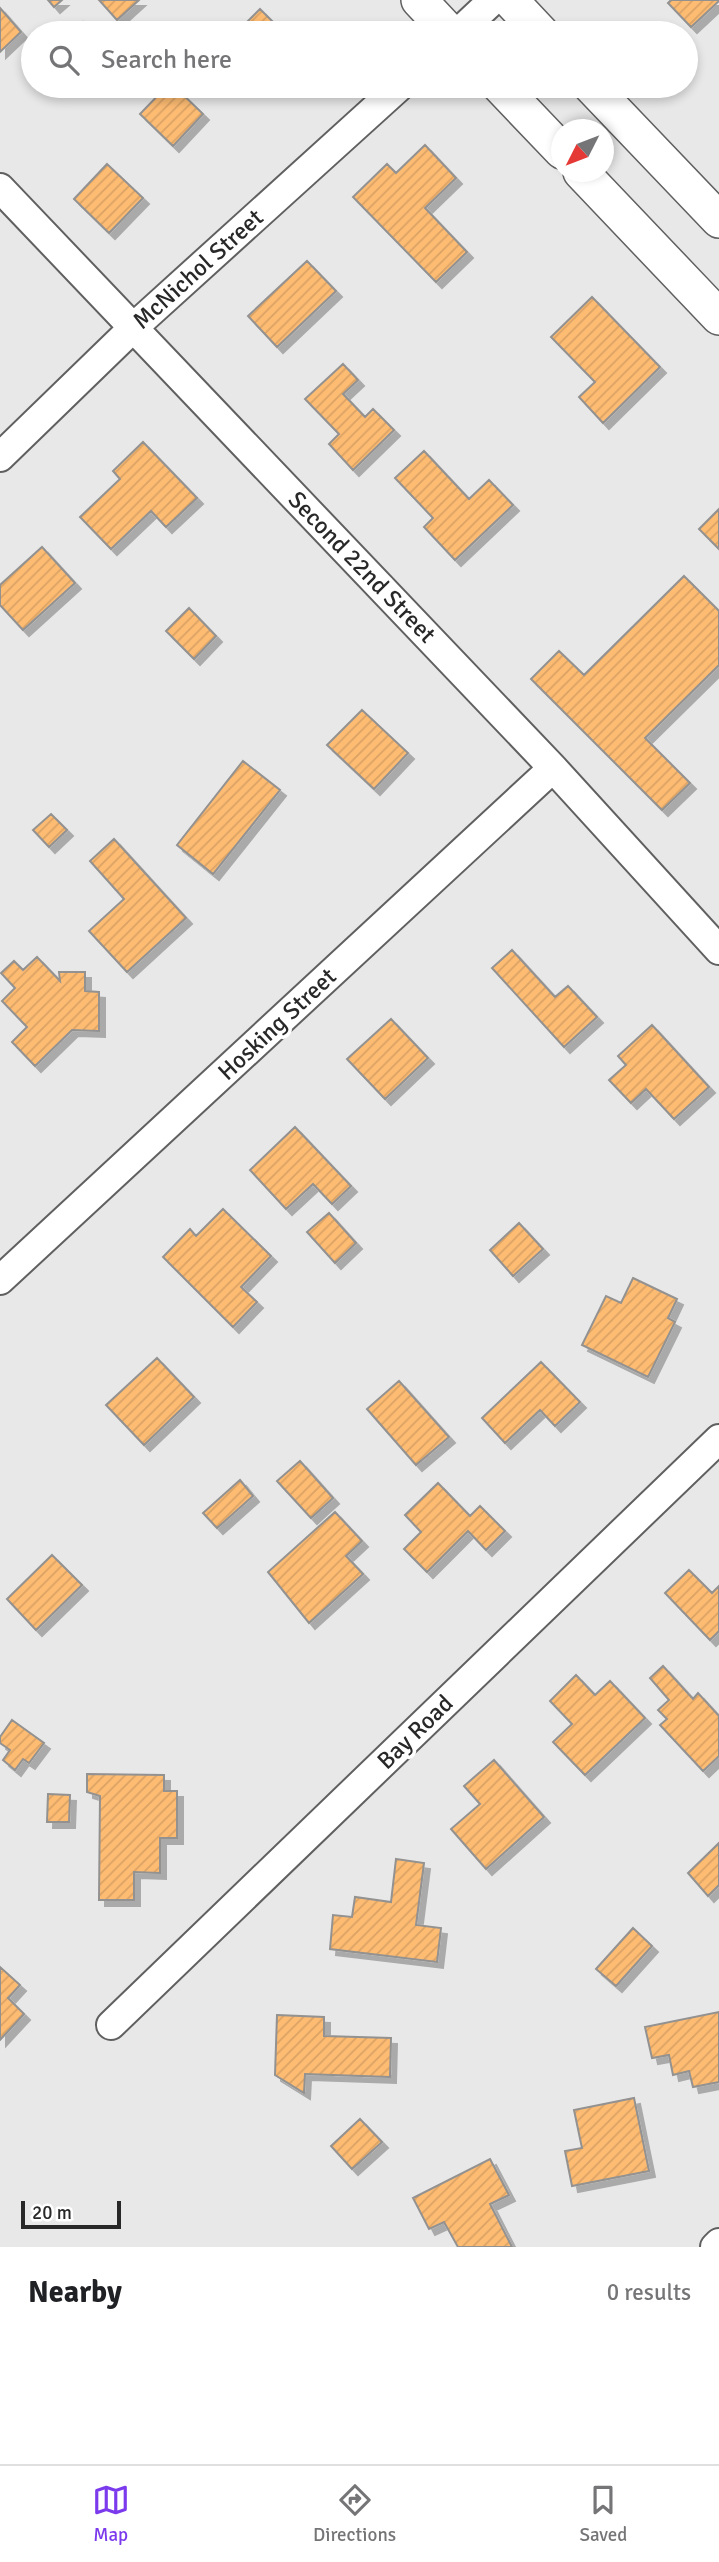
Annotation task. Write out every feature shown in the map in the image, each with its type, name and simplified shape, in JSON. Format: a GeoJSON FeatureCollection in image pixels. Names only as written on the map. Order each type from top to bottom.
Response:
{"type":"FeatureCollection","features":[{"type":"Feature","properties":{"kind":"street"},"geometry":{"type":"LineString","coordinates":[[419,0],[439,21]]}},
{"type":"Feature","properties":{"kind":"street"},"geometry":{"type":"LineString","coordinates":[[471,21],[494,0]]}},
{"type":"Feature","properties":{"kind":"street"},"geometry":{"type":"LineString","coordinates":[[510,0],[530,21]]}},
{"type":"Feature","properties":{"kind":"street","name":"McNichol Street"},"geometry":{"type":"LineString","coordinates":[[0,457],[134,327],[387,98]]}},
{"type":"Feature","properties":{"kind":"street"},"geometry":{"type":"LineString","coordinates":[[511,98],[551,139]]}},
{"type":"Feature","properties":{"kind":"street"},"geometry":{"type":"LineString","coordinates":[[602,98],[719,220]]}},
{"type":"Feature","properties":{"kind":"street"},"geometry":{"type":"LineString","coordinates":[[591,182],[719,317]]}},
{"type":"Feature","properties":{"kind":"street","name":"Second 22nd Street"},"geometry":{"type":"LineString","coordinates":[[0,188],[553,768],[719,950]]}},
{"type":"Feature","properties":{"kind":"street","name":"Hosking Street"},"geometry":{"type":"LineString","coordinates":[[0,1280],[553,768]]}},
{"type":"Feature","properties":{"kind":"street","name":"Bay Road"},"geometry":{"type":"LineString","coordinates":[[111,2025],[719,1439]]}},
{"type":"Feature","properties":{"kind":"street"},"geometry":{"type":"LineString","coordinates":[[715,2247],[719,2243]]}},
{"type":"Feature","properties":{"kind":"building"},"geometry":{"type":"Polygon","coordinates":[[[48,0],[62,0],[54,7],[48,0]]]}},
{"type":"Feature","properties":{"kind":"building"},"geometry":{"type":"Polygon","coordinates":[[[99,0],[139,0],[117,20],[99,0]]]}},
{"type":"Feature","properties":{"kind":"building"},"geometry":{"type":"Polygon","coordinates":[[[671,0],[719,0],[697,21],[685,21],[668,3],[671,0]]]}},
{"type":"Feature","properties":{"kind":"building"},"geometry":{"type":"Polygon","coordinates":[[[0,8],[21,32],[0,52],[0,8]]]}},
{"type":"Feature","properties":{"kind":"building"},"geometry":{"type":"Polygon","coordinates":[[[260,9],[272,21],[248,21],[260,9]]]}},
{"type":"Feature","properties":{"kind":"building"},"geometry":{"type":"Polygon","coordinates":[[[155,98],[186,98],[203,114],[173,146],[140,114],[155,98]]]}},
{"type":"Feature","properties":{"kind":"building"},"geometry":{"type":"Polygon","coordinates":[[[425,145],[456,178],[425,208],[467,252],[436,282],[353,197],[387,164],[396,173],[425,145]]]}},
{"type":"Feature","properties":{"kind":"building"},"geometry":{"type":"Polygon","coordinates":[[[107,164],[143,198],[109,233],[74,199],[107,164]]]}},
{"type":"Feature","properties":{"kind":"building"},"geometry":{"type":"Polygon","coordinates":[[[307,261],[336,291],[277,347],[248,316],[307,261]]]}},
{"type":"Feature","properties":{"kind":"building"},"geometry":{"type":"Polygon","coordinates":[[[592,297],[660,367],[603,423],[579,397],[595,382],[551,337],[592,297]]]}},
{"type":"Feature","properties":{"kind":"building"},"geometry":{"type":"Polygon","coordinates":[[[343,364],[358,380],[343,394],[365,417],[373,409],[394,430],[353,470],[329,444],[339,434],[305,399],[343,364]]]}},
{"type":"Feature","properties":{"kind":"building"},"geometry":{"type":"Polygon","coordinates":[[[143,442],[197,498],[166,527],[151,511],[111,549],[80,517],[120,479],[113,471],[143,442]]]}},
{"type":"Feature","properties":{"kind":"building"},"geometry":{"type":"Polygon","coordinates":[[[424,451],[469,499],[489,480],[513,505],[455,560],[424,527],[433,518],[395,478],[424,451]]]}},
{"type":"Feature","properties":{"kind":"building"},"geometry":{"type":"Polygon","coordinates":[[[719,509],[719,549],[699,529],[719,509]]]}},
{"type":"Feature","properties":{"kind":"building"},"geometry":{"type":"Polygon","coordinates":[[[42,547],[75,583],[23,630],[0,605],[0,585],[42,547]]]}},
{"type":"Feature","properties":{"kind":"building"},"geometry":{"type":"Polygon","coordinates":[[[684,576],[719,611],[719,665],[645,738],[690,783],[662,810],[531,679],[559,651],[584,675],[684,576]]]}},
{"type":"Feature","properties":{"kind":"building"},"geometry":{"type":"Polygon","coordinates":[[[189,608],[216,636],[194,659],[166,631],[189,608]]]}},
{"type":"Feature","properties":{"kind":"building"},"geometry":{"type":"Polygon","coordinates":[[[362,710],[408,753],[374,789],[327,745],[362,710]]]}},
{"type":"Feature","properties":{"kind":"building"},"geometry":{"type":"Polygon","coordinates":[[[243,761],[280,790],[213,874],[177,845],[243,761]]]}},
{"type":"Feature","properties":{"kind":"building"},"geometry":{"type":"Polygon","coordinates":[[[51,814],[67,830],[49,847],[33,830],[51,814]]]}},
{"type":"Feature","properties":{"kind":"building"},"geometry":{"type":"Polygon","coordinates":[[[114,839],[186,918],[127,972],[89,931],[124,899],[90,861],[114,839]]]}},
{"type":"Feature","properties":{"kind":"building"},"geometry":{"type":"Polygon","coordinates":[[[512,950],[555,997],[568,986],[597,1017],[564,1047],[492,968],[512,950]]]}},
{"type":"Feature","properties":{"kind":"building"},"geometry":{"type":"Polygon","coordinates":[[[37,957],[60,981],[59,972],[85,972],[85,991],[99,992],[99,1031],[72,1030],[35,1066],[12,1042],[27,1027],[2,1001],[15,988],[1,973],[14,961],[23,970],[37,957]]]}},
{"type":"Feature","properties":{"kind":"building"},"geometry":{"type":"Polygon","coordinates":[[[391,1019],[428,1058],[385,1099],[347,1059],[391,1019]]]}},
{"type":"Feature","properties":{"kind":"building"},"geometry":{"type":"Polygon","coordinates":[[[652,1025],[709,1087],[674,1119],[646,1089],[631,1103],[609,1080],[626,1065],[618,1056],[652,1025]]]}},
{"type":"Feature","properties":{"kind":"building"},"geometry":{"type":"Polygon","coordinates":[[[295,1127],[351,1186],[332,1204],[313,1184],[286,1209],[250,1170],[295,1127]]]}},
{"type":"Feature","properties":{"kind":"building"},"geometry":{"type":"Polygon","coordinates":[[[223,1209],[271,1256],[241,1287],[257,1302],[233,1327],[163,1257],[190,1229],[196,1236],[223,1209]]]}},
{"type":"Feature","properties":{"kind":"building"},"geometry":{"type":"Polygon","coordinates":[[[329,1213],[356,1243],[335,1263],[307,1232],[329,1213]]]}},
{"type":"Feature","properties":{"kind":"building"},"geometry":{"type":"Polygon","coordinates":[[[519,1223],[543,1249],[513,1276],[490,1250],[519,1223]]]}},
{"type":"Feature","properties":{"kind":"building"},"geometry":{"type":"Polygon","coordinates":[[[633,1278],[677,1299],[668,1318],[675,1322],[648,1377],[582,1345],[606,1296],[621,1303],[633,1278]]]}},
{"type":"Feature","properties":{"kind":"building"},"geometry":{"type":"Polygon","coordinates":[[[157,1358],[194,1397],[144,1445],[106,1405],[157,1358]]]}},
{"type":"Feature","properties":{"kind":"building"},"geometry":{"type":"Polygon","coordinates":[[[541,1362],[580,1402],[555,1426],[540,1410],[505,1443],[482,1418],[541,1362]]]}},
{"type":"Feature","properties":{"kind":"building"},"geometry":{"type":"Polygon","coordinates":[[[399,1381],[449,1437],[416,1465],[367,1409],[399,1381]]]}},
{"type":"Feature","properties":{"kind":"building"},"geometry":{"type":"Polygon","coordinates":[[[300,1461],[333,1498],[311,1518],[277,1481],[300,1461]]]}},
{"type":"Feature","properties":{"kind":"building"},"geometry":{"type":"Polygon","coordinates":[[[240,1480],[253,1496],[217,1528],[203,1513],[240,1480]]]}},
{"type":"Feature","properties":{"kind":"building"},"geometry":{"type":"Polygon","coordinates":[[[438,1483],[470,1516],[480,1506],[505,1531],[486,1550],[468,1531],[427,1572],[404,1549],[421,1532],[405,1515],[438,1483]]]}},
{"type":"Feature","properties":{"kind":"building"},"geometry":{"type":"Polygon","coordinates":[[[335,1512],[362,1541],[346,1556],[363,1574],[309,1623],[268,1572],[335,1512]]]}},
{"type":"Feature","properties":{"kind":"building"},"geometry":{"type":"Polygon","coordinates":[[[52,1555],[82,1585],[36,1630],[7,1599],[52,1555]]]}},
{"type":"Feature","properties":{"kind":"building"},"geometry":{"type":"Polygon","coordinates":[[[689,1570],[712,1593],[719,1586],[719,1631],[710,1640],[665,1593],[689,1570]]]}},
{"type":"Feature","properties":{"kind":"building"},"geometry":{"type":"Polygon","coordinates":[[[663,1666],[693,1699],[698,1693],[719,1716],[719,1756],[703,1771],[660,1725],[667,1719],[658,1710],[669,1700],[650,1678],[663,1666]]]}},
{"type":"Feature","properties":{"kind":"building"},"geometry":{"type":"Polygon","coordinates":[[[576,1675],[595,1695],[610,1681],[645,1718],[585,1775],[553,1742],[572,1724],[550,1701],[576,1675]]]}},
{"type":"Feature","properties":{"kind":"building"},"geometry":{"type":"Polygon","coordinates":[[[12,1720],[44,1743],[29,1763],[23,1759],[15,1770],[3,1760],[10,1750],[0,1743],[0,1737],[12,1720]]]}},
{"type":"Feature","properties":{"kind":"building"},"geometry":{"type":"Polygon","coordinates":[[[494,1760],[544,1817],[486,1869],[451,1829],[480,1804],[464,1786],[494,1760]]]}},
{"type":"Feature","properties":{"kind":"building"},"geometry":{"type":"Polygon","coordinates":[[[87,1774],[164,1775],[164,1791],[177,1791],[177,1838],[160,1838],[160,1873],[134,1872],[134,1900],[99,1900],[100,1796],[87,1792],[87,1774]]]}},
{"type":"Feature","properties":{"kind":"building"},"geometry":{"type":"Polygon","coordinates":[[[48,1794],[70,1795],[69,1822],[47,1822],[48,1794]]]}},
{"type":"Feature","properties":{"kind":"building"},"geometry":{"type":"Polygon","coordinates":[[[719,1843],[719,1885],[708,1896],[688,1873],[719,1843]]]}},
{"type":"Feature","properties":{"kind":"building"},"geometry":{"type":"Polygon","coordinates":[[[396,1859],[424,1863],[416,1925],[441,1928],[437,1962],[330,1949],[333,1915],[352,1917],[355,1897],[391,1902],[396,1859]]]}},
{"type":"Feature","properties":{"kind":"building"},"geometry":{"type":"Polygon","coordinates":[[[633,1928],[652,1946],[616,1986],[596,1969],[633,1928]]]}},
{"type":"Feature","properties":{"kind":"building"},"geometry":{"type":"Polygon","coordinates":[[[0,1967],[20,1985],[8,1998],[24,2014],[0,2040],[0,1967]]]}},
{"type":"Feature","properties":{"kind":"building"},"geometry":{"type":"Polygon","coordinates":[[[719,2012],[719,2082],[693,2087],[689,2071],[673,2075],[669,2055],[652,2058],[645,2027],[719,2012]]]}},
{"type":"Feature","properties":{"kind":"building"},"geometry":{"type":"Polygon","coordinates":[[[277,2015],[324,2017],[324,2036],[391,2038],[390,2077],[305,2074],[304,2093],[275,2075],[277,2015]]]}},
{"type":"Feature","properties":{"kind":"building"},"geometry":{"type":"Polygon","coordinates":[[[634,2098],[649,2171],[572,2186],[565,2151],[582,2148],[574,2110],[634,2098]]]}},
{"type":"Feature","properties":{"kind":"building"},"geometry":{"type":"Polygon","coordinates":[[[360,2119],[382,2142],[352,2169],[331,2146],[360,2119]]]}},
{"type":"Feature","properties":{"kind":"building"},"geometry":{"type":"Polygon","coordinates":[[[490,2159],[509,2195],[490,2204],[512,2247],[458,2247],[444,2222],[429,2229],[413,2198],[490,2159]]]}}]}
